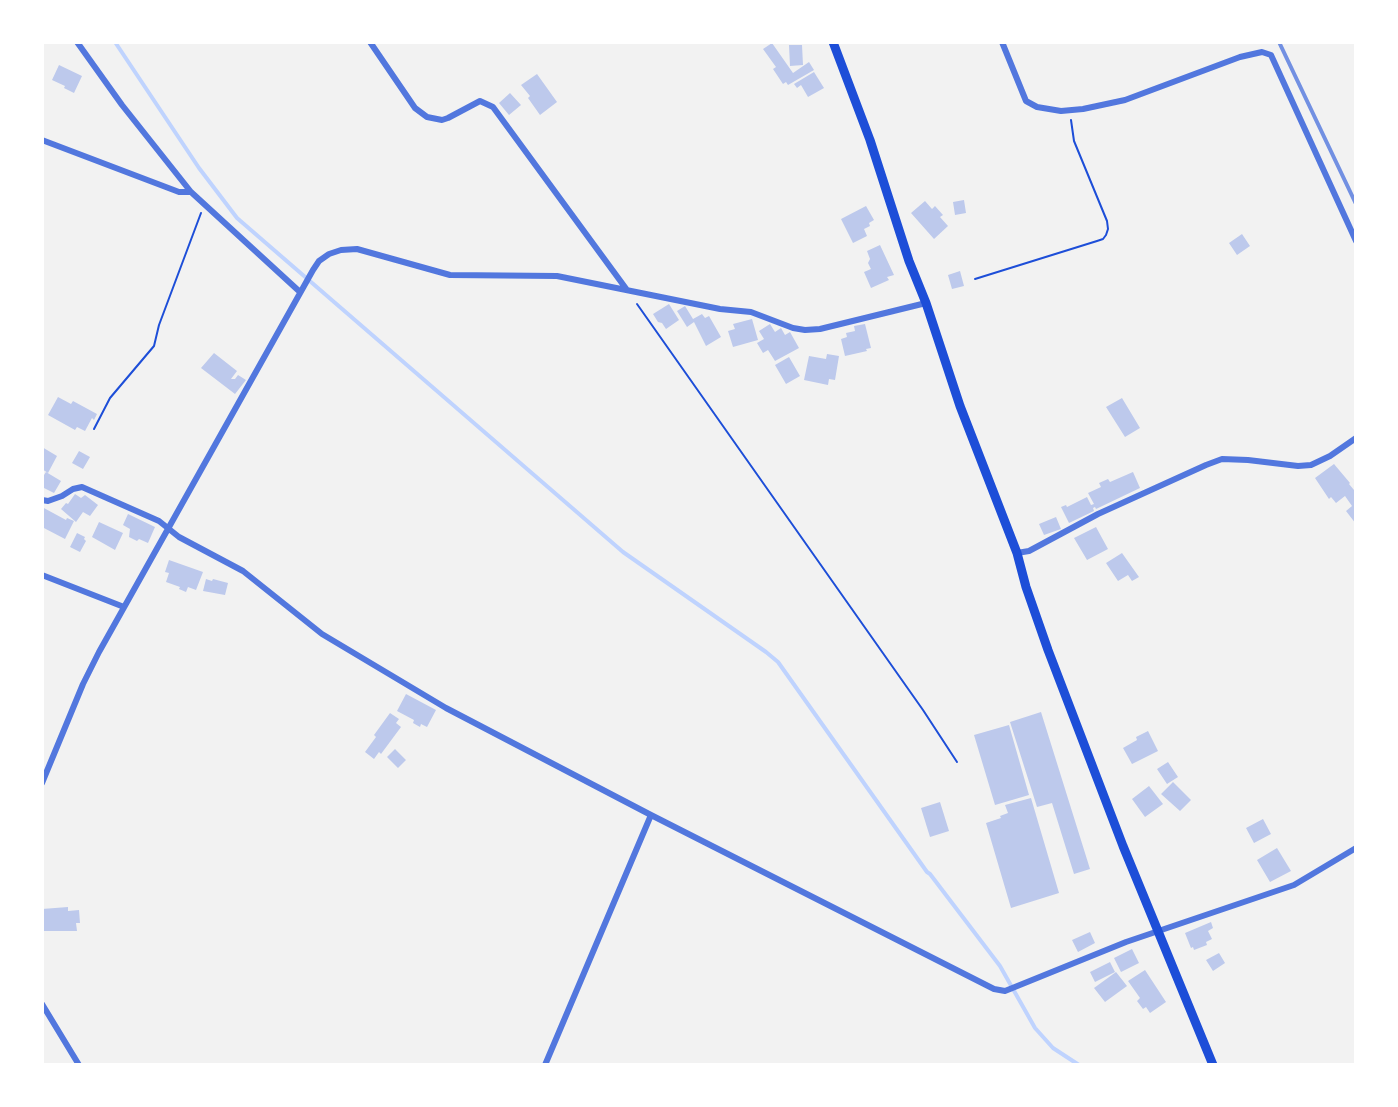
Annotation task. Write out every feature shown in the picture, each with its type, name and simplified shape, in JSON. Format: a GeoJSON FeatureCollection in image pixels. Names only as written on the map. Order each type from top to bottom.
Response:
{"type":"FeatureCollection","features":[{"type":"Feature","properties":{"kind":"highway"},"geometry":{"type":"LineString","coordinates":[[833,42],[870,140],[965,419],[1017,553],[1048,650],[1157,932],[1213,1065]]}},
{"type":"Feature","properties":{"kind":"street"},"geometry":{"type":"LineString","coordinates":[[89,42],[79,44],[191,192],[300,292]]}},
{"type":"Feature","properties":{"kind":"street"},"geometry":{"type":"LineString","coordinates":[[370,42],[415,108],[427,117],[448,118],[480,101],[493,107],[627,290]]}},
{"type":"Feature","properties":{"kind":"street"},"geometry":{"type":"LineString","coordinates":[[1002,42],[1026,101],[1037,107],[1070,111],[1125,100],[1240,57],[1262,52],[1271,55],[1356,241]]}},
{"type":"Feature","properties":{"kind":"street"},"geometry":{"type":"LineString","coordinates":[[42,140],[179,192],[191,192]]}},
{"type":"Feature","properties":{"kind":"street"},"geometry":{"type":"LineString","coordinates":[[42,783],[83,684],[124,607],[300,292],[323,257],[348,249],[465,277],[557,276],[720,309],[741,310],[805,330],[926,303]]}},
{"type":"Feature","properties":{"kind":"street"},"geometry":{"type":"LineString","coordinates":[[1017,553],[1029,551],[1098,514],[1222,459],[1311,465],[1356,438]]}},
{"type":"Feature","properties":{"kind":"street"},"geometry":{"type":"LineString","coordinates":[[42,500],[55,499],[82,487],[159,521],[179,537],[257,580],[322,634],[446,708],[994,989],[1005,991],[1126,942],[1294,885],[1356,848]]}},
{"type":"Feature","properties":{"kind":"street"},"geometry":{"type":"LineString","coordinates":[[42,575],[124,607]]}},
{"type":"Feature","properties":{"kind":"street"},"geometry":{"type":"LineString","coordinates":[[545,1065],[651,815]]}},
{"type":"Feature","properties":{"kind":"street"},"geometry":{"type":"LineString","coordinates":[[42,1004],[79,1065]]}},
{"type":"Feature","properties":{"kind":"path"},"geometry":{"type":"LineString","coordinates":[[975,279],[1103,239],[1106,235],[1107,221],[1074,141],[1070,111]]}},
{"type":"Feature","properties":{"kind":"path"},"geometry":{"type":"LineString","coordinates":[[94,429],[110,398],[154,346],[204,205]]}},
{"type":"Feature","properties":{"kind":"path"},"geometry":{"type":"LineString","coordinates":[[627,290],[957,762]]}},
{"type":"Feature","properties":{"kind":"building"},"geometry":{"type":"Polygon","coordinates":[[[772,43],[793,73],[809,62],[814,70],[788,85],[786,82],[783,84],[763,49],[772,43]]]}},
{"type":"Feature","properties":{"kind":"building"},"geometry":{"type":"Polygon","coordinates":[[[789,45],[802,45],[803,65],[790,66],[789,45]]]}},
{"type":"Feature","properties":{"kind":"building"},"geometry":{"type":"Polygon","coordinates":[[[59,65],[82,76],[74,93],[52,80],[59,65]]]}},
{"type":"Feature","properties":{"kind":"building"},"geometry":{"type":"Polygon","coordinates":[[[814,72],[824,88],[808,97],[801,85],[797,88],[794,84],[814,72]]]}},
{"type":"Feature","properties":{"kind":"building"},"geometry":{"type":"Polygon","coordinates":[[[537,74],[557,102],[540,115],[521,85],[537,74]]]}},
{"type":"Feature","properties":{"kind":"building"},"geometry":{"type":"Polygon","coordinates":[[[510,93],[521,105],[509,115],[499,103],[510,93]]]}},
{"type":"Feature","properties":{"kind":"building"},"geometry":{"type":"Polygon","coordinates":[[[964,200],[966,213],[955,215],[953,202],[964,200]]]}},
{"type":"Feature","properties":{"kind":"building"},"geometry":{"type":"Polygon","coordinates":[[[925,201],[932,209],[935,206],[948,226],[934,239],[911,213],[925,201]]]}},
{"type":"Feature","properties":{"kind":"building"},"geometry":{"type":"Polygon","coordinates":[[[866,206],[874,220],[864,229],[867,236],[853,243],[841,219],[866,206]]]}},
{"type":"Feature","properties":{"kind":"building"},"geometry":{"type":"Polygon","coordinates":[[[1242,234],[1250,246],[1237,255],[1229,243],[1242,234]]]}},
{"type":"Feature","properties":{"kind":"building"},"geometry":{"type":"Polygon","coordinates":[[[880,245],[894,275],[871,288],[864,272],[871,269],[867,251],[880,245]]]}},
{"type":"Feature","properties":{"kind":"building"},"geometry":{"type":"Polygon","coordinates":[[[960,271],[964,286],[952,289],[948,275],[960,271]]]}},
{"type":"Feature","properties":{"kind":"building"},"geometry":{"type":"Polygon","coordinates":[[[669,304],[679,320],[666,329],[653,314],[669,304]]]}},
{"type":"Feature","properties":{"kind":"building"},"geometry":{"type":"Polygon","coordinates":[[[685,306],[693,319],[702,314],[705,318],[709,316],[721,337],[706,346],[694,322],[687,327],[677,311],[685,306]]]}},
{"type":"Feature","properties":{"kind":"building"},"geometry":{"type":"Polygon","coordinates":[[[752,319],[758,340],[733,347],[728,331],[735,329],[733,324],[752,319]]]}},
{"type":"Feature","properties":{"kind":"building"},"geometry":{"type":"Polygon","coordinates":[[[770,324],[775,332],[781,328],[785,335],[790,332],[799,348],[775,361],[768,350],[763,353],[757,343],[764,339],[759,331],[770,324]]]}},
{"type":"Feature","properties":{"kind":"building"},"geometry":{"type":"Polygon","coordinates":[[[865,324],[871,348],[845,356],[841,339],[847,337],[846,333],[855,331],[854,326],[865,324]]]}},
{"type":"Feature","properties":{"kind":"building"},"geometry":{"type":"Polygon","coordinates":[[[214,353],[237,371],[231,379],[238,375],[246,380],[235,394],[201,368],[214,353]]]}},
{"type":"Feature","properties":{"kind":"building"},"geometry":{"type":"Polygon","coordinates":[[[827,354],[839,356],[835,380],[829,379],[828,385],[804,380],[809,356],[826,359],[827,354]]]}},
{"type":"Feature","properties":{"kind":"building"},"geometry":{"type":"Polygon","coordinates":[[[789,357],[800,376],[786,384],[775,365],[789,357]]]}},
{"type":"Feature","properties":{"kind":"building"},"geometry":{"type":"Polygon","coordinates":[[[58,397],[97,414],[85,431],[77,427],[75,430],[48,415],[58,397]]]}},
{"type":"Feature","properties":{"kind":"building"},"geometry":{"type":"Polygon","coordinates":[[[1122,398],[1140,428],[1125,437],[1106,407],[1122,398]]]}},
{"type":"Feature","properties":{"kind":"building"},"geometry":{"type":"Polygon","coordinates":[[[42,447],[57,456],[48,473],[42,469],[42,447]]]}},
{"type":"Feature","properties":{"kind":"building"},"geometry":{"type":"Polygon","coordinates":[[[79,451],[90,457],[83,469],[72,463],[79,451]]]}},
{"type":"Feature","properties":{"kind":"building"},"geometry":{"type":"Polygon","coordinates":[[[1334,464],[1356,489],[1356,524],[1346,511],[1352,506],[1345,496],[1336,503],[1331,497],[1329,499],[1315,478],[1334,464]]]}},
{"type":"Feature","properties":{"kind":"building"},"geometry":{"type":"Polygon","coordinates":[[[46,472],[61,481],[54,493],[42,487],[46,472]]]}},
{"type":"Feature","properties":{"kind":"building"},"geometry":{"type":"Polygon","coordinates":[[[1133,472],[1140,488],[1095,507],[1094,511],[1069,523],[1061,507],[1087,497],[1091,505],[1094,504],[1088,493],[1101,487],[1099,483],[1108,479],[1110,482],[1133,472]]]}},
{"type":"Feature","properties":{"kind":"building"},"geometry":{"type":"Polygon","coordinates":[[[75,494],[81,498],[85,495],[98,505],[90,516],[83,512],[76,522],[61,509],[75,494]]]}},
{"type":"Feature","properties":{"kind":"building"},"geometry":{"type":"Polygon","coordinates":[[[42,507],[74,521],[65,539],[42,527],[42,507]]]}},
{"type":"Feature","properties":{"kind":"building"},"geometry":{"type":"Polygon","coordinates":[[[128,514],[155,527],[148,543],[129,537],[130,529],[123,525],[128,514]]]}},
{"type":"Feature","properties":{"kind":"building"},"geometry":{"type":"Polygon","coordinates":[[[1056,517],[1061,529],[1044,535],[1039,524],[1056,517]]]}},
{"type":"Feature","properties":{"kind":"building"},"geometry":{"type":"Polygon","coordinates":[[[99,522],[123,533],[115,550],[92,537],[99,522]]]}},
{"type":"Feature","properties":{"kind":"building"},"geometry":{"type":"Polygon","coordinates":[[[1096,527],[1108,549],[1087,560],[1074,538],[1096,527]]]}},
{"type":"Feature","properties":{"kind":"building"},"geometry":{"type":"Polygon","coordinates":[[[77,533],[86,541],[80,552],[70,547],[77,533]]]}},
{"type":"Feature","properties":{"kind":"building"},"geometry":{"type":"Polygon","coordinates":[[[1122,553],[1139,577],[1132,581],[1128,575],[1118,581],[1106,563],[1122,553]]]}},
{"type":"Feature","properties":{"kind":"building"},"geometry":{"type":"Polygon","coordinates":[[[169,560],[203,572],[196,590],[188,587],[186,592],[166,582],[169,560]]]}},
{"type":"Feature","properties":{"kind":"building"},"geometry":{"type":"Polygon","coordinates":[[[206,579],[228,583],[225,595],[203,591],[206,579]]]}},
{"type":"Feature","properties":{"kind":"building"},"geometry":{"type":"Polygon","coordinates":[[[406,694],[436,710],[427,727],[421,724],[420,727],[397,711],[406,694]]]}},
{"type":"Feature","properties":{"kind":"building"},"geometry":{"type":"Polygon","coordinates":[[[1041,712],[1090,869],[1074,874],[1052,803],[1037,807],[1010,722],[1041,712]]]}},
{"type":"Feature","properties":{"kind":"building"},"geometry":{"type":"Polygon","coordinates":[[[390,713],[399,719],[396,723],[401,727],[374,759],[365,752],[390,713]]]}},
{"type":"Feature","properties":{"kind":"building"},"geometry":{"type":"Polygon","coordinates":[[[1009,725],[1029,795],[995,805],[974,735],[1009,725]]]}},
{"type":"Feature","properties":{"kind":"building"},"geometry":{"type":"Polygon","coordinates":[[[1148,731],[1158,751],[1132,764],[1123,748],[1148,731]]]}},
{"type":"Feature","properties":{"kind":"building"},"geometry":{"type":"Polygon","coordinates":[[[395,749],[406,760],[398,768],[387,757],[395,749]]]}},
{"type":"Feature","properties":{"kind":"building"},"geometry":{"type":"Polygon","coordinates":[[[1168,762],[1178,777],[1167,784],[1157,769],[1168,762]]]}},
{"type":"Feature","properties":{"kind":"building"},"geometry":{"type":"Polygon","coordinates":[[[1173,782],[1191,800],[1180,811],[1161,794],[1173,782]]]}},
{"type":"Feature","properties":{"kind":"building"},"geometry":{"type":"Polygon","coordinates":[[[1149,786],[1163,804],[1145,817],[1132,799],[1149,786]]]}},
{"type":"Feature","properties":{"kind":"building"},"geometry":{"type":"Polygon","coordinates":[[[1031,798],[1059,893],[1011,908],[986,823],[1008,813],[1005,805],[1031,798]]]}},
{"type":"Feature","properties":{"kind":"building"},"geometry":{"type":"Polygon","coordinates":[[[940,802],[949,831],[930,837],[921,808],[940,802]]]}},
{"type":"Feature","properties":{"kind":"building"},"geometry":{"type":"Polygon","coordinates":[[[1263,819],[1271,834],[1254,843],[1246,828],[1263,819]]]}},
{"type":"Feature","properties":{"kind":"building"},"geometry":{"type":"Polygon","coordinates":[[[1277,848],[1291,871],[1270,882],[1257,860],[1277,848]]]}},
{"type":"Feature","properties":{"kind":"building"},"geometry":{"type":"Polygon","coordinates":[[[68,907],[68,911],[79,910],[77,931],[42,931],[42,909],[68,907]]]}},
{"type":"Feature","properties":{"kind":"building"},"geometry":{"type":"Polygon","coordinates":[[[1211,922],[1213,928],[1208,931],[1212,939],[1206,942],[1207,945],[1194,950],[1191,948],[1185,933],[1211,922]]]}},
{"type":"Feature","properties":{"kind":"building"},"geometry":{"type":"Polygon","coordinates":[[[1090,932],[1095,943],[1078,952],[1072,940],[1090,932]]]}},
{"type":"Feature","properties":{"kind":"building"},"geometry":{"type":"Polygon","coordinates":[[[1132,949],[1139,963],[1121,972],[1114,958],[1132,949]]]}},
{"type":"Feature","properties":{"kind":"building"},"geometry":{"type":"Polygon","coordinates":[[[1219,953],[1225,963],[1213,971],[1206,960],[1219,953]]]}},
{"type":"Feature","properties":{"kind":"building"},"geometry":{"type":"Polygon","coordinates":[[[1110,962],[1115,972],[1095,982],[1090,972],[1110,962]]]}},
{"type":"Feature","properties":{"kind":"building"},"geometry":{"type":"Polygon","coordinates":[[[1145,970],[1166,1002],[1150,1013],[1137,1001],[1140,998],[1128,981],[1145,970]]]}},
{"type":"Feature","properties":{"kind":"building"},"geometry":{"type":"Polygon","coordinates":[[[1116,972],[1127,986],[1105,1002],[1094,988],[1116,972]]]}},
{"type":"Feature","properties":{"kind":"waterway"},"geometry":{"type":"LineString","coordinates":[[115,42],[199,168],[237,218],[623,552],[778,662],[927,872],[1000,966],[1035,1028],[1053,1048],[1079,1065]]}},
{"type":"Feature","properties":{"kind":"railway"},"geometry":{"type":"LineString","coordinates":[[1279,42],[1356,204]]}}]}
